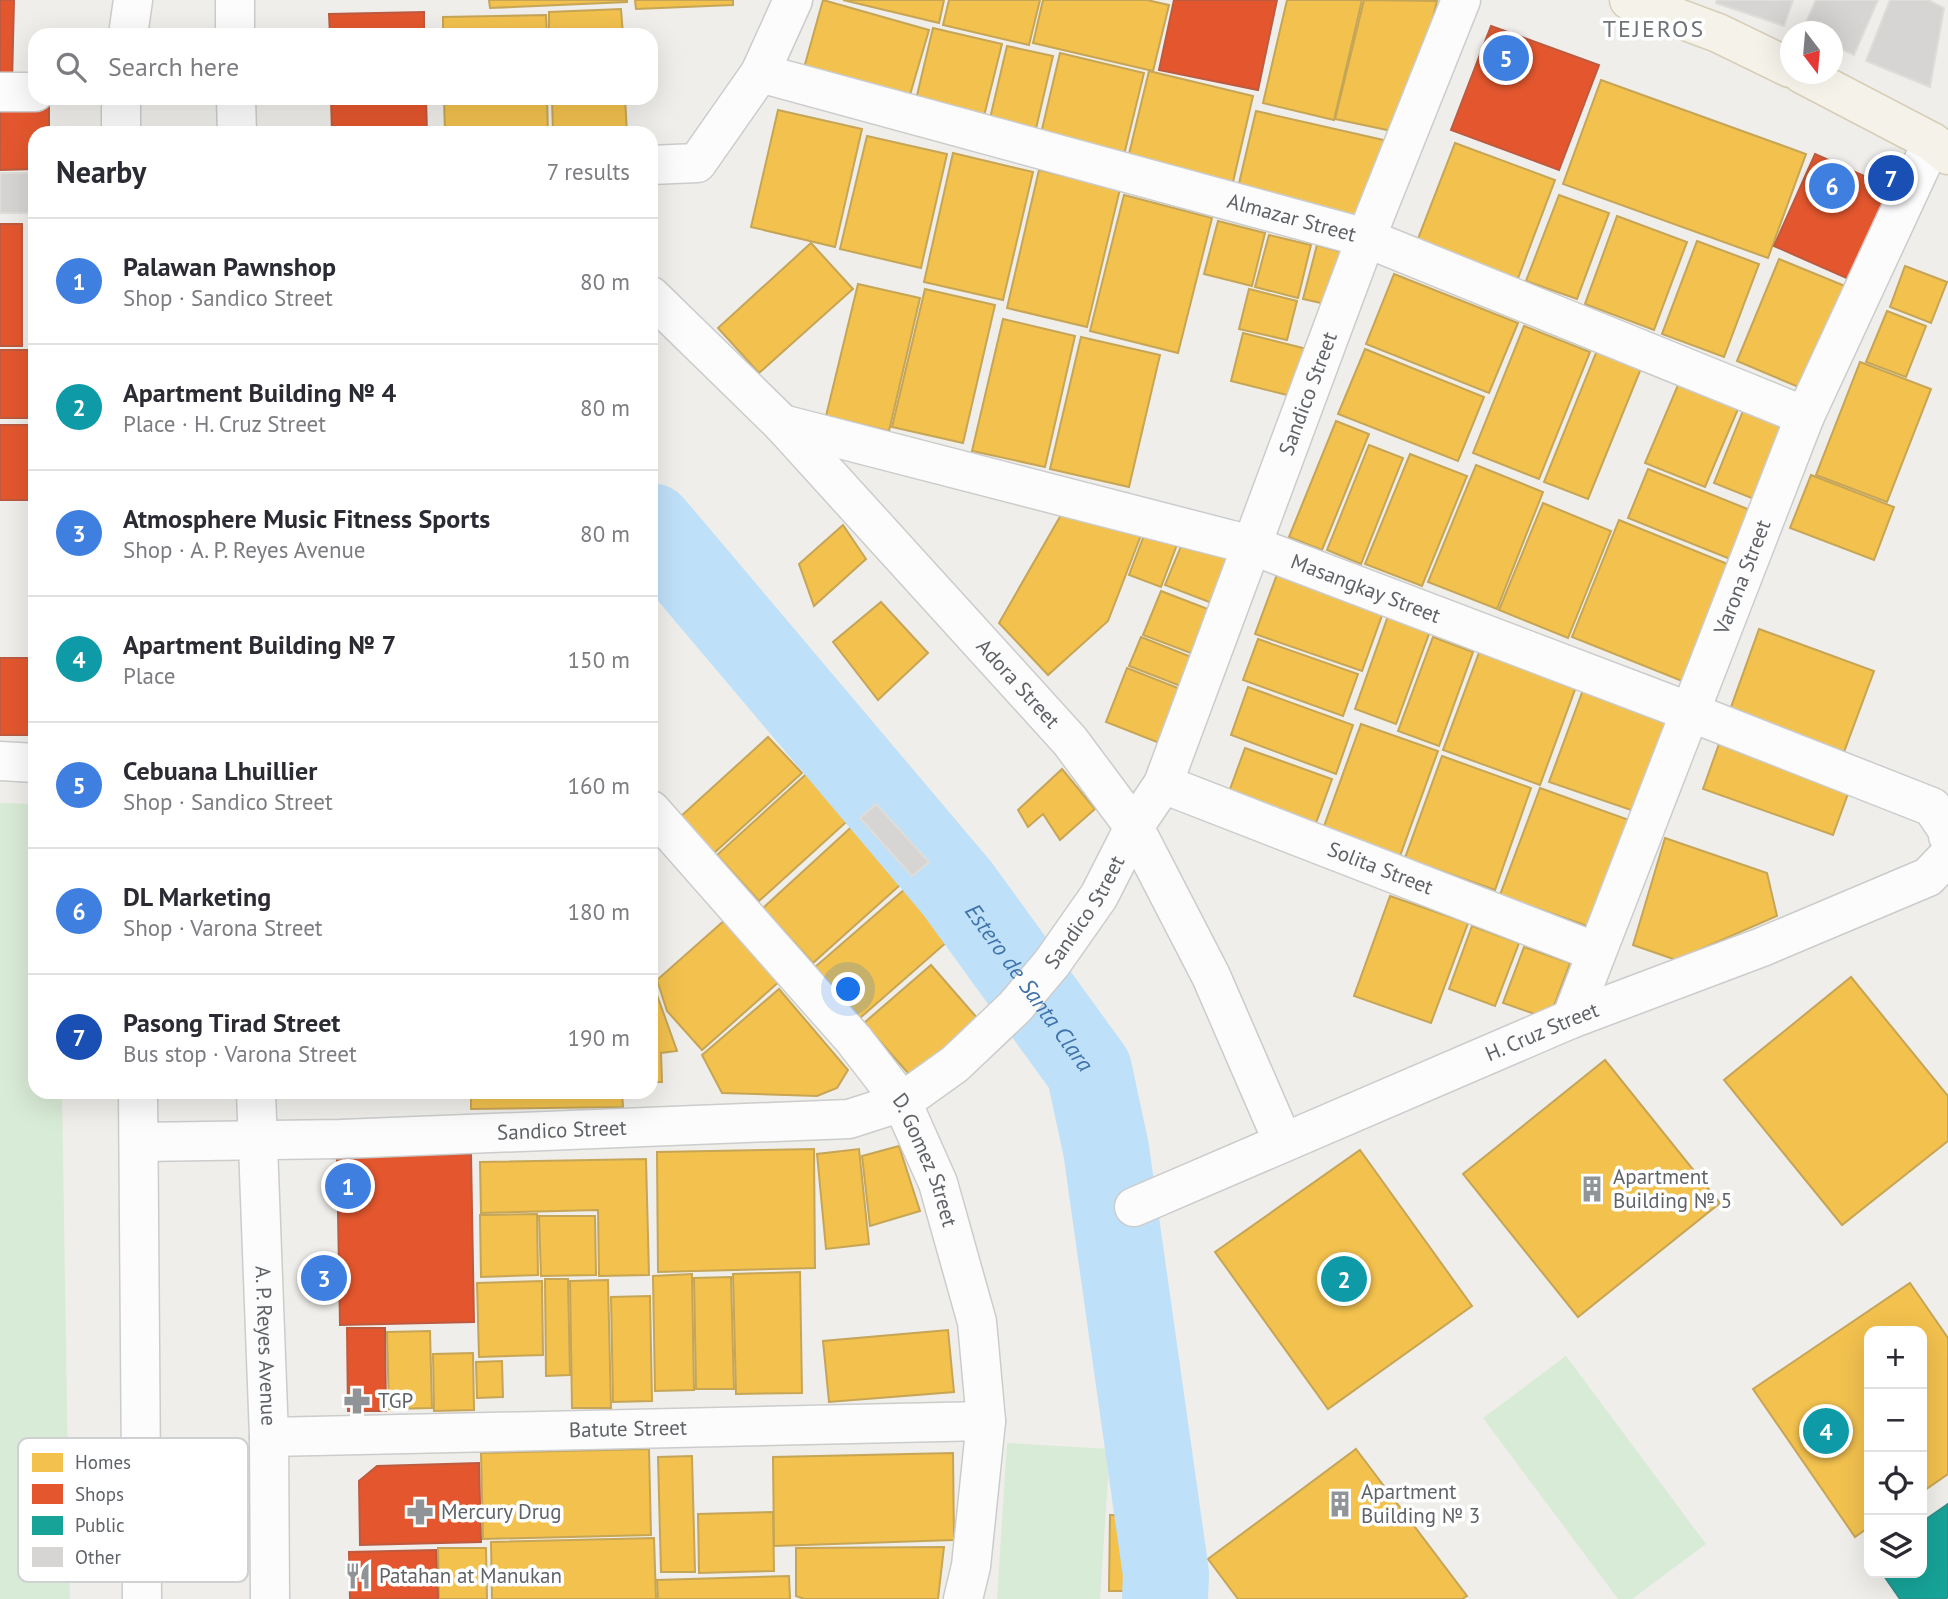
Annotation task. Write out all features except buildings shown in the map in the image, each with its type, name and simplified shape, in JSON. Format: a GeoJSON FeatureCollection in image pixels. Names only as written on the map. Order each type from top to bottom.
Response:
{"type":"FeatureCollection","features":[{"type":"Feature","properties":{"kind":"main road"},"geometry":{"type":"LineString","coordinates":[[1648,3],[1780,63]]}},
{"type":"Feature","properties":{"kind":"main road"},"geometry":{"type":"LineString","coordinates":[[1820,84],[1940,149]]}},
{"type":"Feature","properties":{"kind":"street"},"geometry":{"type":"LineString","coordinates":[[129,28],[133,0]]}},
{"type":"Feature","properties":{"kind":"street"},"geometry":{"type":"LineString","coordinates":[[235,0],[235,28]]}},
{"type":"Feature","properties":{"kind":"street"},"geometry":{"type":"LineString","coordinates":[[658,165],[697,163],[760,74],[793,0]]}},
{"type":"Feature","properties":{"kind":"street","name":"Sandico Street"},"geometry":{"type":"LineString","coordinates":[[140,1142],[257,1141],[849,1119],[902,1102],[955,1064],[1015,1007],[1052,963],[1099,896],[1134,827],[1163,784],[1366,238],[1461,0]]}},
{"type":"Feature","properties":{"kind":"street","name":"Almazar Street"},"geometry":{"type":"LineString","coordinates":[[760,74],[1366,238],[1805,416]]}},
{"type":"Feature","properties":{"kind":"street"},"geometry":{"type":"LineString","coordinates":[[0,92],[28,92]]}},
{"type":"Feature","properties":{"kind":"street"},"geometry":{"type":"LineString","coordinates":[[121,105],[121,126]]}},
{"type":"Feature","properties":{"kind":"street"},"geometry":{"type":"LineString","coordinates":[[236,105],[237,126]]}},
{"type":"Feature","properties":{"kind":"street","name":"Varona Street"},"geometry":{"type":"LineString","coordinates":[[1571,1019],[1805,416],[1940,149]]}},
{"type":"Feature","properties":{"kind":"street","name":"Adora Street"},"geometry":{"type":"LineString","coordinates":[[658,303],[782,424],[1070,741],[1134,827],[1211,976],[1283,1142]]}},
{"type":"Feature","properties":{"kind":"street","name":"Masangkay Street"},"geometry":{"type":"LineString","coordinates":[[782,424],[1251,545],[1690,712],[1940,822]]}},
{"type":"Feature","properties":{"kind":"street"},"geometry":{"type":"LineString","coordinates":[[0,761],[28,762]]}},
{"type":"Feature","properties":{"kind":"street","name":"Solita Street"},"geometry":{"type":"LineString","coordinates":[[1163,784],[1596,952]]}},
{"type":"Feature","properties":{"kind":"street","name":"D. Gomez Street"},"geometry":{"type":"LineString","coordinates":[[658,819],[854,1040],[902,1102],[938,1183],[977,1322],[986,1421],[971,1566],[963,1599]]}},
{"type":"Feature","properties":{"kind":"street","name":"H. Cruz Street"},"geometry":{"type":"LineString","coordinates":[[1134,1207],[1571,1019],[1762,947],[1928,877],[1948,856]]}},
{"type":"Feature","properties":{"kind":"street"},"geometry":{"type":"LineString","coordinates":[[138,1099],[141,1438]]}},
{"type":"Feature","properties":{"kind":"street","name":"A. P. Reyes Avenue"},"geometry":{"type":"LineString","coordinates":[[256,1099],[269,1437],[270,1599]]}},
{"type":"Feature","properties":{"kind":"street","name":"Batute Street"},"geometry":{"type":"LineString","coordinates":[[269,1437],[986,1421]]}},
{"type":"Feature","properties":{"kind":"green space"},"geometry":{"type":"Polygon","coordinates":[[[0,803],[28,804],[28,1099],[62,1099],[67,1438],[18,1438],[18,1582],[70,1582],[70,1599],[0,1599],[0,803]]]}},
{"type":"Feature","properties":{"kind":"green space"},"geometry":{"type":"Polygon","coordinates":[[[1566,1356],[1706,1544],[1632,1599],[1618,1599],[1483,1418],[1566,1356]]]}},
{"type":"Feature","properties":{"kind":"green space"},"geometry":{"type":"Polygon","coordinates":[[[1007,1443],[1110,1449],[1100,1599],[997,1599],[1007,1443]]]}},
{"type":"Feature","properties":{"kind":"waterway","name":"Estero de Santa Clara"},"geometry":{"type":"LineString","coordinates":[[658,534],[957,888],[1089,1070],[1106,1149],[1166,1574],[1165,1599]]}},
{"type":"Feature","properties":{"kind":"place","name":"Cebuana Lhuillier"},"geometry":{"type":"Point","coordinates":[1506,58]}},
{"type":"Feature","properties":{"kind":"place","name":"Pasong Tirad Street"},"geometry":{"type":"Point","coordinates":[1891,178]}},
{"type":"Feature","properties":{"kind":"place","name":"DL Marketing"},"geometry":{"type":"Point","coordinates":[1832,186]}},
{"type":"Feature","properties":{"kind":"place","name":"Palawan Pawnshop"},"geometry":{"type":"Point","coordinates":[348,1186]}},
{"type":"Feature","properties":{"kind":"place","name":"Apartment Building № 5"},"geometry":{"type":"Point","coordinates":[1592,1189]}},
{"type":"Feature","properties":{"kind":"place","name":"Atmosphere Music Fitness Sports"},"geometry":{"type":"Point","coordinates":[324,1278]}},
{"type":"Feature","properties":{"kind":"place","name":"Apartment Building № 4"},"geometry":{"type":"Point","coordinates":[1344,1279]}},
{"type":"Feature","properties":{"kind":"place","name":"TGP"},"geometry":{"type":"Point","coordinates":[357,1401]}},
{"type":"Feature","properties":{"kind":"place","name":"Apartment Building № 7"},"geometry":{"type":"Point","coordinates":[1826,1431]}},
{"type":"Feature","properties":{"kind":"place","name":"Apartment Building № 3"},"geometry":{"type":"Point","coordinates":[1340,1504]}},
{"type":"Feature","properties":{"kind":"place","name":"Mercury Drug"},"geometry":{"type":"Point","coordinates":[420,1512]}},
{"type":"Feature","properties":{"kind":"place","name":"Patahan at Manukan"},"geometry":{"type":"Point","coordinates":[358,1576]}},
{"type":"Feature","properties":{"kind":"district","name":"TEJEROS"},"geometry":{"type":"Point","coordinates":[1654,29]}}]}
